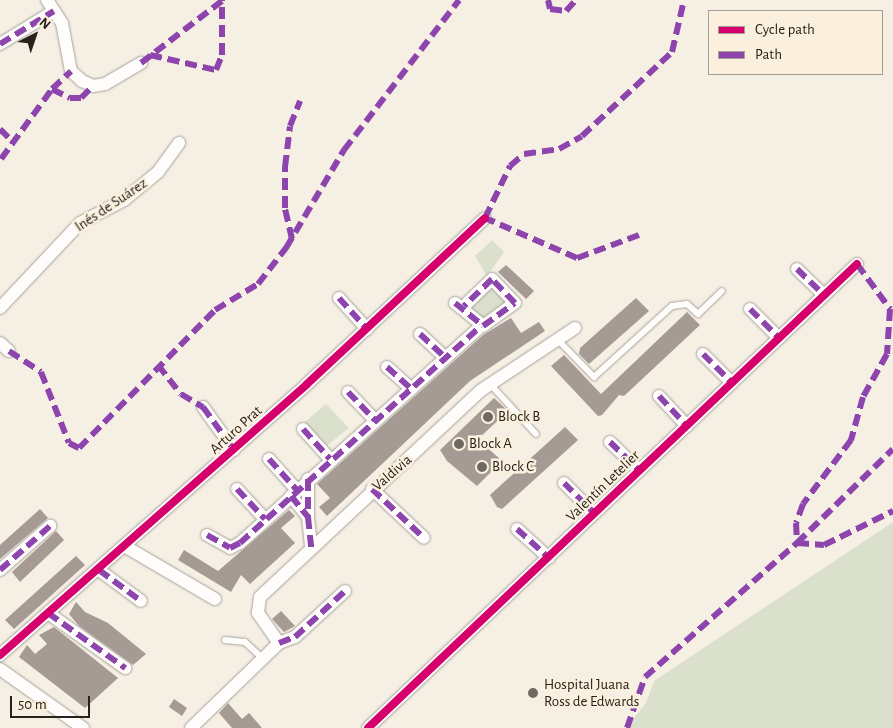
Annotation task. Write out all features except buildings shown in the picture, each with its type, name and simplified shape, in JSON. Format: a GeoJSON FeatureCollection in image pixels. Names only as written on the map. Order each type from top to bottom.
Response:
{"type":"FeatureCollection","features":[{"type":"Feature","properties":{"kind":"street"},"geometry":{"type":"LineString","coordinates":[[0,44],[51,5],[67,36],[71,71],[82,81],[93,86],[105,84],[141,64]]}},
{"type":"Feature","properties":{"kind":"street","name":"Inés de Suárez"},"geometry":{"type":"LineString","coordinates":[[0,308],[80,223],[124,200],[158,172],[179,143]]}},
{"type":"Feature","properties":{"kind":"street","name":"Arturo Prat"},"geometry":{"type":"LineString","coordinates":[[0,655],[126,547],[234,450],[485,218]]}},
{"type":"Feature","properties":{"kind":"street","name":"Valentín Letelier"},"geometry":{"type":"LineString","coordinates":[[368,728],[856,264]]}},
{"type":"Feature","properties":{"kind":"street"},"geometry":{"type":"LineString","coordinates":[[797,269],[824,295]]}},
{"type":"Feature","properties":{"kind":"street"},"geometry":{"type":"LineString","coordinates":[[207,535],[234,547],[444,356],[480,326],[489,325],[511,309],[513,297],[492,279],[460,304],[480,326]]}},
{"type":"Feature","properties":{"kind":"street"},"geometry":{"type":"LineString","coordinates":[[339,298],[367,329]]}},
{"type":"Feature","properties":{"kind":"street"},"geometry":{"type":"LineString","coordinates":[[750,310],[779,338]]}},
{"type":"Feature","properties":{"kind":"street","name":"Valdivia"},"geometry":{"type":"LineString","coordinates":[[279,643],[258,613],[258,600],[372,489],[490,384],[575,328]]}},
{"type":"Feature","properties":{"kind":"street"},"geometry":{"type":"LineString","coordinates":[[420,334],[444,356]]}},
{"type":"Feature","properties":{"kind":"street"},"geometry":{"type":"LineString","coordinates":[[703,354],[732,383]]}},
{"type":"Feature","properties":{"kind":"street"},"geometry":{"type":"LineString","coordinates":[[387,367],[410,388]]}},
{"type":"Feature","properties":{"kind":"street"},"geometry":{"type":"LineString","coordinates":[[348,392],[375,420]]}},
{"type":"Feature","properties":{"kind":"street"},"geometry":{"type":"LineString","coordinates":[[658,396],[687,426]]}},
{"type":"Feature","properties":{"kind":"street","name":"Arturo Prat"},"geometry":{"type":"LineString","coordinates":[[203,407],[234,450]]}},
{"type":"Feature","properties":{"kind":"street"},"geometry":{"type":"LineString","coordinates":[[303,428],[330,459]]}},
{"type":"Feature","properties":{"kind":"street"},"geometry":{"type":"LineString","coordinates":[[610,442],[639,470]]}},
{"type":"Feature","properties":{"kind":"street"},"geometry":{"type":"LineString","coordinates":[[269,459],[294,493],[308,517]]}},
{"type":"Feature","properties":{"kind":"street"},"geometry":{"type":"LineString","coordinates":[[308,479],[308,517],[311,548]]}},
{"type":"Feature","properties":{"kind":"street"},"geometry":{"type":"LineString","coordinates":[[564,483],[594,513]]}},
{"type":"Feature","properties":{"kind":"street"},"geometry":{"type":"LineString","coordinates":[[237,489],[265,519]]}},
{"type":"Feature","properties":{"kind":"street"},"geometry":{"type":"LineString","coordinates":[[372,489],[424,538]]}},
{"type":"Feature","properties":{"kind":"street"},"geometry":{"type":"LineString","coordinates":[[0,570],[50,526]]}},
{"type":"Feature","properties":{"kind":"street"},"geometry":{"type":"LineString","coordinates":[[517,529],[548,558]]}},
{"type":"Feature","properties":{"kind":"street"},"geometry":{"type":"LineString","coordinates":[[126,547],[215,599]]}},
{"type":"Feature","properties":{"kind":"street"},"geometry":{"type":"LineString","coordinates":[[99,570],[141,601]]}},
{"type":"Feature","properties":{"kind":"street"},"geometry":{"type":"LineString","coordinates":[[191,728],[264,660],[279,643],[295,637],[345,590]]}},
{"type":"Feature","properties":{"kind":"street"},"geometry":{"type":"LineString","coordinates":[[48,613],[125,668]]}},
{"type":"Feature","properties":{"kind":"street"},"geometry":{"type":"LineString","coordinates":[[0,669],[83,728]]}},
{"type":"Feature","properties":{"kind":"lane"},"geometry":{"type":"LineString","coordinates":[[558,340],[594,377],[672,306],[686,304],[698,314],[722,291]]}},
{"type":"Feature","properties":{"kind":"lane"},"geometry":{"type":"LineString","coordinates":[[490,384],[536,434]]}},
{"type":"Feature","properties":{"kind":"lane"},"geometry":{"type":"LineString","coordinates":[[225,640],[244,642],[264,660]]}},
{"type":"Feature","properties":{"kind":"green space"},"geometry":{"type":"Polygon","coordinates":[[[492,240],[504,252],[487,276],[475,256],[492,240]]]}},
{"type":"Feature","properties":{"kind":"green space"},"geometry":{"type":"Polygon","coordinates":[[[494,284],[511,303],[484,323],[469,308],[494,284]]]}},
{"type":"Feature","properties":{"kind":"green space"},"geometry":{"type":"Polygon","coordinates":[[[326,404],[349,428],[325,447],[304,423],[326,404]]]}},
{"type":"Feature","properties":{"kind":"green space"},"geometry":{"type":"Polygon","coordinates":[[[893,522],[893,728],[626,728],[646,703],[654,681],[893,522]]]}},
{"type":"Feature","properties":{"kind":"marked path"},"geometry":{"type":"LineString","coordinates":[[150,55],[216,70],[222,55],[222,0]]}},
{"type":"Feature","properties":{"kind":"marked path"},"geometry":{"type":"LineString","coordinates":[[141,63],[223,0]]}},
{"type":"Feature","properties":{"kind":"marked path"},"geometry":{"type":"LineString","coordinates":[[9,351],[41,372],[69,443],[79,448],[215,310],[258,284],[286,248],[344,150],[459,0]]}},
{"type":"Feature","properties":{"kind":"marked path"},"geometry":{"type":"LineString","coordinates":[[548,0],[550,9],[566,11],[576,0]]}},
{"type":"Feature","properties":{"kind":"marked path"},"geometry":{"type":"LineString","coordinates":[[639,235],[577,258],[485,218],[510,166],[524,154],[559,149],[582,136],[672,52],[684,0]]}},
{"type":"Feature","properties":{"kind":"marked path"},"geometry":{"type":"LineString","coordinates":[[0,44],[54,11]]}},
{"type":"Feature","properties":{"kind":"marked path"},"geometry":{"type":"LineString","coordinates":[[52,89],[71,71]]}},
{"type":"Feature","properties":{"kind":"marked path"},"geometry":{"type":"LineString","coordinates":[[1,159],[52,89],[70,98],[81,98],[93,86]]}},
{"type":"Feature","properties":{"kind":"marked path"},"geometry":{"type":"LineString","coordinates":[[292,239],[285,208],[285,167],[290,126],[300,101]]}},
{"type":"Feature","properties":{"kind":"marked path"},"geometry":{"type":"LineString","coordinates":[[0,129],[11,140]]}},
{"type":"Feature","properties":{"kind":"marked path"},"geometry":{"type":"LineString","coordinates":[[857,264],[890,309],[887,354],[863,397],[851,440],[803,504],[796,523],[797,543],[824,545],[893,511]]}},
{"type":"Feature","properties":{"kind":"marked path"},"geometry":{"type":"LineString","coordinates":[[797,269],[824,295]]}},
{"type":"Feature","properties":{"kind":"marked path"},"geometry":{"type":"LineString","coordinates":[[455,303],[483,326],[515,303],[492,279],[464,306]]}},
{"type":"Feature","properties":{"kind":"marked path"},"geometry":{"type":"LineString","coordinates":[[339,298],[367,329]]}},
{"type":"Feature","properties":{"kind":"marked path"},"geometry":{"type":"LineString","coordinates":[[750,309],[779,338]]}},
{"type":"Feature","properties":{"kind":"marked path"},"geometry":{"type":"LineString","coordinates":[[207,535],[230,548],[240,543],[481,326]]}},
{"type":"Feature","properties":{"kind":"marked path"},"geometry":{"type":"LineString","coordinates":[[420,334],[444,356]]}},
{"type":"Feature","properties":{"kind":"marked path"},"geometry":{"type":"LineString","coordinates":[[703,354],[732,383]]}},
{"type":"Feature","properties":{"kind":"marked path"},"geometry":{"type":"LineString","coordinates":[[158,365],[181,394],[203,407],[234,450]]}},
{"type":"Feature","properties":{"kind":"marked path"},"geometry":{"type":"LineString","coordinates":[[387,367],[410,388]]}},
{"type":"Feature","properties":{"kind":"marked path"},"geometry":{"type":"LineString","coordinates":[[348,392],[375,420]]}},
{"type":"Feature","properties":{"kind":"marked path"},"geometry":{"type":"LineString","coordinates":[[659,396],[687,426]]}},
{"type":"Feature","properties":{"kind":"marked path"},"geometry":{"type":"LineString","coordinates":[[303,429],[330,459]]}},
{"type":"Feature","properties":{"kind":"marked path"},"geometry":{"type":"LineString","coordinates":[[610,442],[639,470]]}},
{"type":"Feature","properties":{"kind":"marked path"},"geometry":{"type":"LineString","coordinates":[[627,728],[645,677],[797,543],[893,449]]}},
{"type":"Feature","properties":{"kind":"marked path"},"geometry":{"type":"LineString","coordinates":[[269,459],[297,490]]}},
{"type":"Feature","properties":{"kind":"marked path"},"geometry":{"type":"LineString","coordinates":[[308,479],[308,517]]}},
{"type":"Feature","properties":{"kind":"marked path"},"geometry":{"type":"LineString","coordinates":[[564,483],[594,513]]}},
{"type":"Feature","properties":{"kind":"marked path"},"geometry":{"type":"LineString","coordinates":[[237,489],[265,519]]}},
{"type":"Feature","properties":{"kind":"marked path"},"geometry":{"type":"LineString","coordinates":[[372,489],[424,538]]}},
{"type":"Feature","properties":{"kind":"marked path"},"geometry":{"type":"LineString","coordinates":[[291,496],[308,517],[311,548]]}},
{"type":"Feature","properties":{"kind":"marked path"},"geometry":{"type":"LineString","coordinates":[[0,570],[50,526]]}},
{"type":"Feature","properties":{"kind":"marked path"},"geometry":{"type":"LineString","coordinates":[[517,529],[549,558]]}},
{"type":"Feature","properties":{"kind":"marked path"},"geometry":{"type":"LineString","coordinates":[[99,570],[141,601]]}},
{"type":"Feature","properties":{"kind":"marked path"},"geometry":{"type":"LineString","coordinates":[[279,643],[295,637],[345,591]]}},
{"type":"Feature","properties":{"kind":"marked path"},"geometry":{"type":"LineString","coordinates":[[48,613],[125,668]]}},
{"type":"Feature","properties":{"kind":"cycle path"},"geometry":{"type":"LineString","coordinates":[[0,655],[307,384],[485,218]]}},
{"type":"Feature","properties":{"kind":"cycle path"},"geometry":{"type":"LineString","coordinates":[[368,728],[857,264]]}},
{"type":"Feature","properties":{"kind":"place","name":"Block B"},"geometry":{"type":"Point","coordinates":[488,417]}},
{"type":"Feature","properties":{"kind":"place","name":"Block A"},"geometry":{"type":"Point","coordinates":[459,444]}},
{"type":"Feature","properties":{"kind":"place","name":"Block C"},"geometry":{"type":"Point","coordinates":[482,467]}},
{"type":"Feature","properties":{"kind":"place","name":"Hospital Juana Ross de Edwards"},"geometry":{"type":"Point","coordinates":[533,693]}}]}
